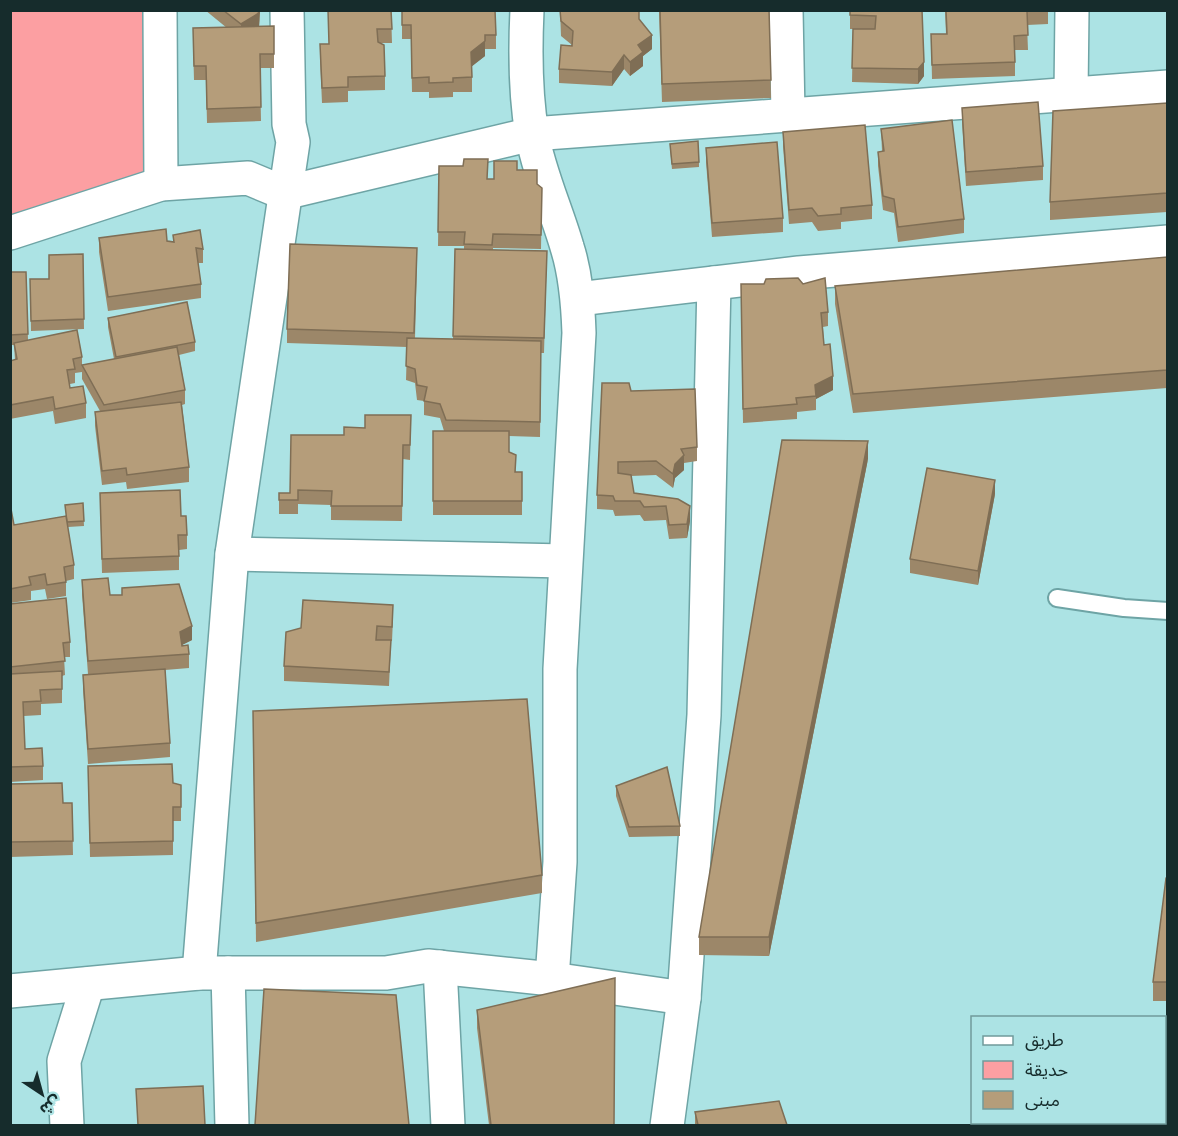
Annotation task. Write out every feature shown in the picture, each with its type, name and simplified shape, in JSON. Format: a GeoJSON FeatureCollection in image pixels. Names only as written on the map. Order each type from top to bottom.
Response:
{"type":"FeatureCollection","features":[{"type":"Feature","properties":{"kind":"street"},"geometry":{"type":"LineString","coordinates":[[160,10],[161,184]]}},
{"type":"Feature","properties":{"kind":"street"},"geometry":{"type":"LineString","coordinates":[[232,1125],[214,973],[232,554],[293,142],[289,124],[287,10]]}},
{"type":"Feature","properties":{"kind":"street"},"geometry":{"type":"LineString","coordinates":[[526,10],[524,66],[532,134],[544,183],[568,249],[578,299],[579,333],[560,669],[561,862],[552,979]]}},
{"type":"Feature","properties":{"kind":"street"},"geometry":{"type":"LineString","coordinates":[[786,10],[788,115]]}},
{"type":"Feature","properties":{"kind":"street"},"geometry":{"type":"LineString","coordinates":[[1071,93],[1072,10]]}},
{"type":"Feature","properties":{"kind":"street"},"geometry":{"type":"LineString","coordinates":[[10,233],[161,184],[248,178],[284,193],[532,134],[1167,87]]}},
{"type":"Feature","properties":{"kind":"street"},"geometry":{"type":"LineString","coordinates":[[578,299],[799,273],[1167,242]]}},
{"type":"Feature","properties":{"kind":"street"},"geometry":{"type":"LineString","coordinates":[[667,1125],[684,998],[704,715],[714,283]]}},
{"type":"Feature","properties":{"kind":"street"},"geometry":{"type":"LineString","coordinates":[[232,554],[565,561]]}},
{"type":"Feature","properties":{"kind":"street"},"geometry":{"type":"LineString","coordinates":[[10,991],[214,973],[386,973],[428,966],[552,979],[684,998]]}},
{"type":"Feature","properties":{"kind":"street"},"geometry":{"type":"LineString","coordinates":[[440,968],[448,1125]]}},
{"type":"Feature","properties":{"kind":"street"},"geometry":{"type":"LineString","coordinates":[[67,1125],[64,1061],[88,984]]}},
{"type":"Feature","properties":{"kind":"lane"},"geometry":{"type":"LineString","coordinates":[[1058,598],[1124,608],[1167,611]]}},
{"type":"Feature","properties":{"kind":"green space"},"geometry":{"type":"Polygon","coordinates":[[[11,11],[147,11],[148,178],[11,221],[11,11]]]}},
{"type":"Feature","properties":{"kind":"building"},"geometry":{"type":"Polygon","coordinates":[[[223,10],[257,10],[259,13],[241,24],[223,10]]]}},
{"type":"Feature","properties":{"kind":"building"},"geometry":{"type":"Polygon","coordinates":[[[328,10],[391,10],[392,29],[377,29],[378,42],[384,45],[385,76],[348,77],[348,87],[322,88],[320,44],[329,44],[328,10]]]}},
{"type":"Feature","properties":{"kind":"building"},"geometry":{"type":"Polygon","coordinates":[[[402,10],[495,10],[496,35],[485,35],[485,41],[471,52],[472,77],[453,78],[453,82],[429,83],[429,77],[412,78],[411,25],[402,25],[402,10]]]}},
{"type":"Feature","properties":{"kind":"building"},"geometry":{"type":"Polygon","coordinates":[[[560,10],[639,10],[639,19],[652,35],[638,45],[643,52],[630,62],[624,55],[612,72],[559,69],[561,45],[572,46],[573,31],[561,21],[560,10]]]}},
{"type":"Feature","properties":{"kind":"building"},"geometry":{"type":"Polygon","coordinates":[[[660,10],[769,10],[771,80],[662,84],[660,10]]]}},
{"type":"Feature","properties":{"kind":"building"},"geometry":{"type":"Polygon","coordinates":[[[850,10],[922,10],[924,62],[918,69],[852,68],[853,29],[875,29],[876,16],[850,15],[850,10]]]}},
{"type":"Feature","properties":{"kind":"building"},"geometry":{"type":"Polygon","coordinates":[[[946,10],[1030,10],[1027,11],[1028,35],[1014,36],[1015,62],[932,65],[931,34],[947,34],[946,10]]]}},
{"type":"Feature","properties":{"kind":"building"},"geometry":{"type":"Polygon","coordinates":[[[274,26],[274,54],[260,54],[261,107],[207,109],[206,66],[194,66],[193,28],[274,26]]]}},
{"type":"Feature","properties":{"kind":"building"},"geometry":{"type":"Polygon","coordinates":[[[1038,102],[1043,166],[966,172],[962,108],[1038,102]]]}},
{"type":"Feature","properties":{"kind":"building"},"geometry":{"type":"Polygon","coordinates":[[[1167,103],[1167,193],[1050,202],[1053,111],[1167,103]]]}},
{"type":"Feature","properties":{"kind":"building"},"geometry":{"type":"Polygon","coordinates":[[[952,120],[964,219],[898,227],[894,199],[883,196],[878,152],[884,151],[881,129],[952,120]]]}},
{"type":"Feature","properties":{"kind":"building"},"geometry":{"type":"Polygon","coordinates":[[[865,125],[872,205],[841,208],[841,214],[818,216],[812,208],[789,210],[783,132],[865,125]]]}},
{"type":"Feature","properties":{"kind":"building"},"geometry":{"type":"Polygon","coordinates":[[[698,141],[699,162],[672,164],[670,144],[698,141]]]}},
{"type":"Feature","properties":{"kind":"building"},"geometry":{"type":"Polygon","coordinates":[[[777,142],[783,218],[712,223],[706,148],[777,142]]]}},
{"type":"Feature","properties":{"kind":"building"},"geometry":{"type":"Polygon","coordinates":[[[464,159],[488,159],[487,179],[494,179],[494,161],[517,161],[517,170],[537,170],[537,184],[542,188],[541,235],[493,234],[492,245],[464,244],[465,232],[438,232],[439,166],[463,166],[464,159]]]}},
{"type":"Feature","properties":{"kind":"building"},"geometry":{"type":"Polygon","coordinates":[[[166,229],[167,241],[174,242],[173,235],[200,230],[203,249],[196,248],[201,284],[108,297],[99,238],[166,229]]]}},
{"type":"Feature","properties":{"kind":"building"},"geometry":{"type":"Polygon","coordinates":[[[290,244],[417,248],[414,333],[287,329],[290,244]]]}},
{"type":"Feature","properties":{"kind":"building"},"geometry":{"type":"Polygon","coordinates":[[[455,249],[547,251],[544,338],[453,336],[455,249]]]}},
{"type":"Feature","properties":{"kind":"building"},"geometry":{"type":"Polygon","coordinates":[[[83,254],[84,319],[31,321],[30,279],[49,279],[49,255],[83,254]]]}},
{"type":"Feature","properties":{"kind":"building"},"geometry":{"type":"Polygon","coordinates":[[[1167,257],[1167,370],[853,394],[835,286],[1167,257]]]}},
{"type":"Feature","properties":{"kind":"building"},"geometry":{"type":"Polygon","coordinates":[[[10,272],[26,272],[28,334],[10,335],[10,272]]]}},
{"type":"Feature","properties":{"kind":"building"},"geometry":{"type":"Polygon","coordinates":[[[798,278],[803,284],[825,278],[828,312],[821,313],[824,345],[830,344],[833,376],[815,385],[816,396],[796,398],[797,404],[743,409],[741,284],[764,284],[766,279],[798,278]]]}},
{"type":"Feature","properties":{"kind":"building"},"geometry":{"type":"Polygon","coordinates":[[[187,302],[195,342],[116,357],[108,318],[187,302]]]}},
{"type":"Feature","properties":{"kind":"building"},"geometry":{"type":"Polygon","coordinates":[[[77,330],[82,357],[73,359],[75,369],[67,370],[70,388],[83,386],[86,403],[55,409],[53,397],[10,405],[10,361],[17,359],[14,343],[77,330]]]}},
{"type":"Feature","properties":{"kind":"building"},"geometry":{"type":"Polygon","coordinates":[[[407,338],[541,341],[540,422],[446,420],[440,404],[424,401],[427,387],[417,385],[415,369],[406,366],[407,338]]]}},
{"type":"Feature","properties":{"kind":"building"},"geometry":{"type":"Polygon","coordinates":[[[177,347],[185,390],[104,405],[82,365],[177,347]]]}},
{"type":"Feature","properties":{"kind":"building"},"geometry":{"type":"Polygon","coordinates":[[[602,383],[629,383],[631,391],[695,389],[697,447],[681,449],[684,455],[675,464],[673,474],[656,461],[618,462],[618,473],[631,475],[634,493],[678,499],[690,506],[687,524],[669,525],[666,506],[644,507],[640,501],[615,501],[613,496],[597,495],[602,383]]]}},
{"type":"Feature","properties":{"kind":"building"},"geometry":{"type":"Polygon","coordinates":[[[181,402],[189,467],[127,475],[126,468],[102,471],[95,412],[181,402]]]}},
{"type":"Feature","properties":{"kind":"building"},"geometry":{"type":"Polygon","coordinates":[[[365,415],[411,415],[410,445],[403,445],[402,506],[331,506],[332,491],[298,490],[298,500],[279,500],[279,493],[290,493],[291,435],[344,435],[344,427],[365,428],[365,415]]]}},
{"type":"Feature","properties":{"kind":"building"},"geometry":{"type":"Polygon","coordinates":[[[433,431],[509,431],[509,452],[516,455],[515,472],[522,472],[522,501],[433,501],[433,431]]]}},
{"type":"Feature","properties":{"kind":"building"},"geometry":{"type":"Polygon","coordinates":[[[782,440],[868,441],[769,937],[699,937],[782,440]]]}},
{"type":"Feature","properties":{"kind":"building"},"geometry":{"type":"Polygon","coordinates":[[[927,468],[995,480],[978,571],[910,559],[927,468]]]}},
{"type":"Feature","properties":{"kind":"building"},"geometry":{"type":"Polygon","coordinates":[[[180,490],[181,516],[186,516],[187,535],[178,535],[179,556],[102,559],[100,493],[180,490]]]}},
{"type":"Feature","properties":{"kind":"building"},"geometry":{"type":"Polygon","coordinates":[[[83,503],[84,521],[67,522],[65,505],[83,503]]]}},
{"type":"Feature","properties":{"kind":"building"},"geometry":{"type":"Polygon","coordinates":[[[10,509],[14,525],[66,516],[74,565],[64,567],[66,582],[47,585],[45,574],[29,577],[31,585],[10,589],[10,509]]]}},
{"type":"Feature","properties":{"kind":"building"},"geometry":{"type":"Polygon","coordinates":[[[108,578],[110,595],[122,595],[122,588],[179,584],[192,626],[180,632],[182,646],[188,645],[189,654],[88,661],[82,580],[108,578]]]}},
{"type":"Feature","properties":{"kind":"building"},"geometry":{"type":"Polygon","coordinates":[[[66,598],[70,642],[63,643],[65,661],[10,667],[10,604],[66,598]]]}},
{"type":"Feature","properties":{"kind":"building"},"geometry":{"type":"Polygon","coordinates":[[[303,600],[393,605],[392,627],[377,626],[376,640],[391,640],[389,672],[284,666],[286,632],[301,628],[303,600]]]}},
{"type":"Feature","properties":{"kind":"building"},"geometry":{"type":"Polygon","coordinates":[[[165,669],[170,743],[88,749],[83,675],[165,669]]]}},
{"type":"Feature","properties":{"kind":"building"},"geometry":{"type":"Polygon","coordinates":[[[62,671],[62,689],[40,690],[41,701],[23,702],[25,749],[42,748],[43,766],[10,767],[10,674],[62,671]]]}},
{"type":"Feature","properties":{"kind":"building"},"geometry":{"type":"Polygon","coordinates":[[[527,699],[542,875],[256,923],[253,711],[527,699]]]}},
{"type":"Feature","properties":{"kind":"building"},"geometry":{"type":"Polygon","coordinates":[[[172,764],[173,783],[181,785],[181,807],[173,807],[173,841],[90,843],[88,766],[172,764]]]}},
{"type":"Feature","properties":{"kind":"building"},"geometry":{"type":"Polygon","coordinates":[[[667,767],[680,826],[629,827],[616,786],[667,767]]]}},
{"type":"Feature","properties":{"kind":"building"},"geometry":{"type":"Polygon","coordinates":[[[62,783],[63,803],[72,803],[73,841],[10,842],[10,784],[62,783]]]}},
{"type":"Feature","properties":{"kind":"building"},"geometry":{"type":"Polygon","coordinates":[[[1166,878],[1167,982],[1153,982],[1166,878]]]}},
{"type":"Feature","properties":{"kind":"building"},"geometry":{"type":"Polygon","coordinates":[[[615,978],[614,1125],[491,1125],[477,1010],[615,978]]]}},
{"type":"Feature","properties":{"kind":"building"},"geometry":{"type":"Polygon","coordinates":[[[264,989],[396,995],[409,1125],[255,1125],[264,989]]]}},
{"type":"Feature","properties":{"kind":"building"},"geometry":{"type":"Polygon","coordinates":[[[203,1086],[205,1125],[138,1125],[136,1089],[203,1086]]]}},
{"type":"Feature","properties":{"kind":"building"},"geometry":{"type":"Polygon","coordinates":[[[779,1101],[787,1125],[698,1125],[695,1112],[779,1101]]]}}]}
